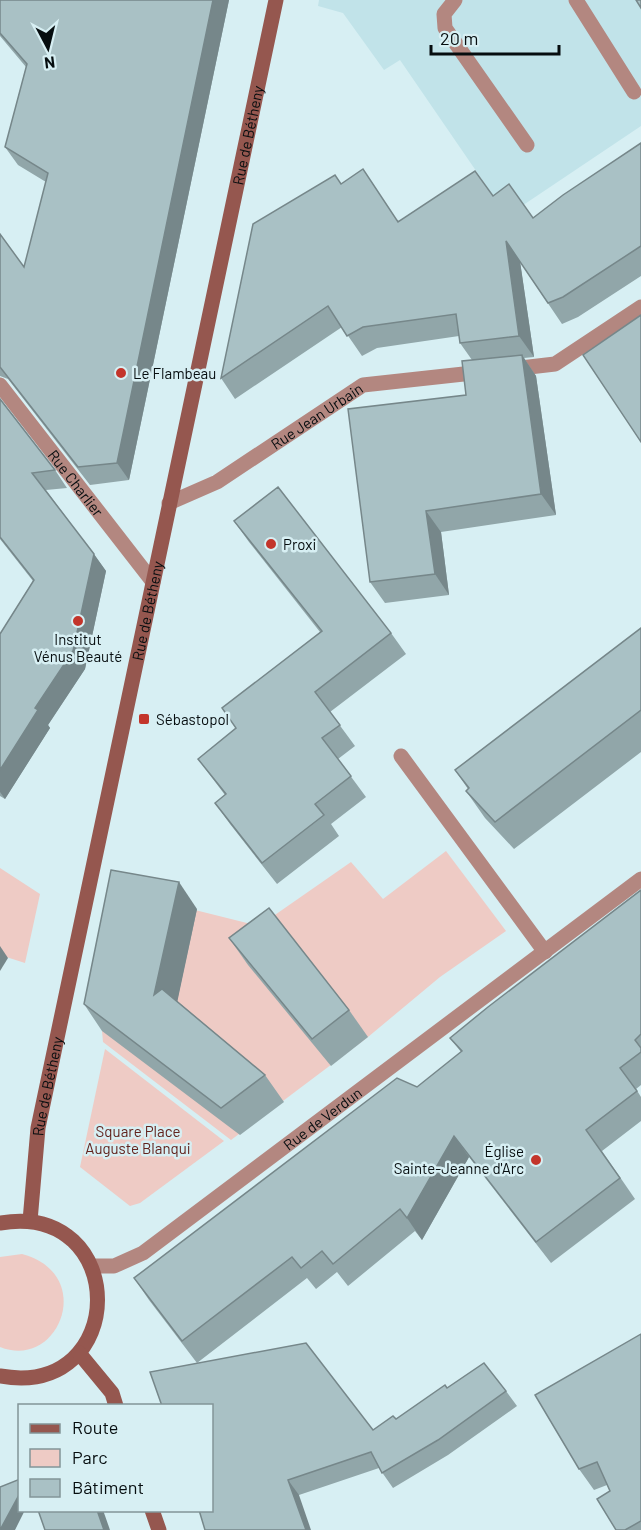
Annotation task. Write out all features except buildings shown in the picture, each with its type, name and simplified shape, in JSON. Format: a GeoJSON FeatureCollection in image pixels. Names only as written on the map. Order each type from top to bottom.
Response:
{"type":"FeatureCollection","features":[{"type":"Feature","properties":{"kind":"main road","name":"Rue de Bétheny"},"geometry":{"type":"LineString","coordinates":[[30,1221],[38,1128],[276,0]]}},
{"type":"Feature","properties":{"kind":"main road"},"geometry":{"type":"LineString","coordinates":[[0,1223],[30,1221],[55,1228],[77,1245],[92,1266],[99,1292],[98,1314],[91,1335],[79,1353],[57,1369],[32,1378],[0,1376]]}},
{"type":"Feature","properties":{"kind":"main road"},"geometry":{"type":"LineString","coordinates":[[79,1353],[112,1393],[115,1404]]}},
{"type":"Feature","properties":{"kind":"main road"},"geometry":{"type":"LineString","coordinates":[[153,1512],[159,1530]]}},
{"type":"Feature","properties":{"kind":"street"},"geometry":{"type":"LineString","coordinates":[[455,0],[444,14],[445,28],[527,146]]}},
{"type":"Feature","properties":{"kind":"street"},"geometry":{"type":"LineString","coordinates":[[576,0],[634,92]]}},
{"type":"Feature","properties":{"kind":"street","name":"Rue Jean Urbain"},"geometry":{"type":"LineString","coordinates":[[169,503],[218,482],[363,385],[555,364],[641,307]]}},
{"type":"Feature","properties":{"kind":"street","name":"Rue Charlier"},"geometry":{"type":"LineString","coordinates":[[0,385],[153,582]]}},
{"type":"Feature","properties":{"kind":"street"},"geometry":{"type":"LineString","coordinates":[[401,756],[545,952]]}},
{"type":"Feature","properties":{"kind":"street","name":"Rue de Verdun"},"geometry":{"type":"LineString","coordinates":[[92,1266],[114,1266],[143,1253],[641,879]]}},
{"type":"Feature","properties":{"kind":"shaded area"},"geometry":{"type":"Polygon","coordinates":[[[319,0],[641,0],[641,126],[507,216],[400,60],[384,70],[343,13],[318,6],[319,0]]]}},
{"type":"Feature","properties":{"kind":"green space"},"geometry":{"type":"Polygon","coordinates":[[[446,851],[506,931],[440,977],[368,1037],[231,1140],[103,1042],[102,1031],[131,894],[259,926],[351,862],[383,899],[446,851]]]}},
{"type":"Feature","properties":{"kind":"green space"},"geometry":{"type":"Polygon","coordinates":[[[0,868],[40,894],[25,963],[0,955],[0,868]]]}},
{"type":"Feature","properties":{"kind":"green space","name":"Square Place Auguste Blanqui"},"geometry":{"type":"Polygon","coordinates":[[[105,1049],[224,1141],[140,1203],[130,1206],[80,1167],[105,1049]]]}},
{"type":"Feature","properties":{"kind":"green space"},"geometry":{"type":"Polygon","coordinates":[[[22,1254],[45,1265],[58,1280],[64,1299],[61,1317],[53,1333],[39,1345],[21,1351],[0,1347],[0,1257],[22,1254]]]}},
{"type":"Feature","properties":{"kind":"place","name":"Le Flambeau"},"geometry":{"type":"Point","coordinates":[121,373]}},
{"type":"Feature","properties":{"kind":"place","name":"Proxi"},"geometry":{"type":"Point","coordinates":[271,544]}},
{"type":"Feature","properties":{"kind":"place","name":"Institut Vénus Beauté"},"geometry":{"type":"Point","coordinates":[78,621]}},
{"type":"Feature","properties":{"kind":"place","name":"Sébastopol"},"geometry":{"type":"Point","coordinates":[144,719]}},
{"type":"Feature","properties":{"kind":"place","name":"Église Sainte-Jeanne d'Arc"},"geometry":{"type":"Point","coordinates":[536,1160]}}]}
